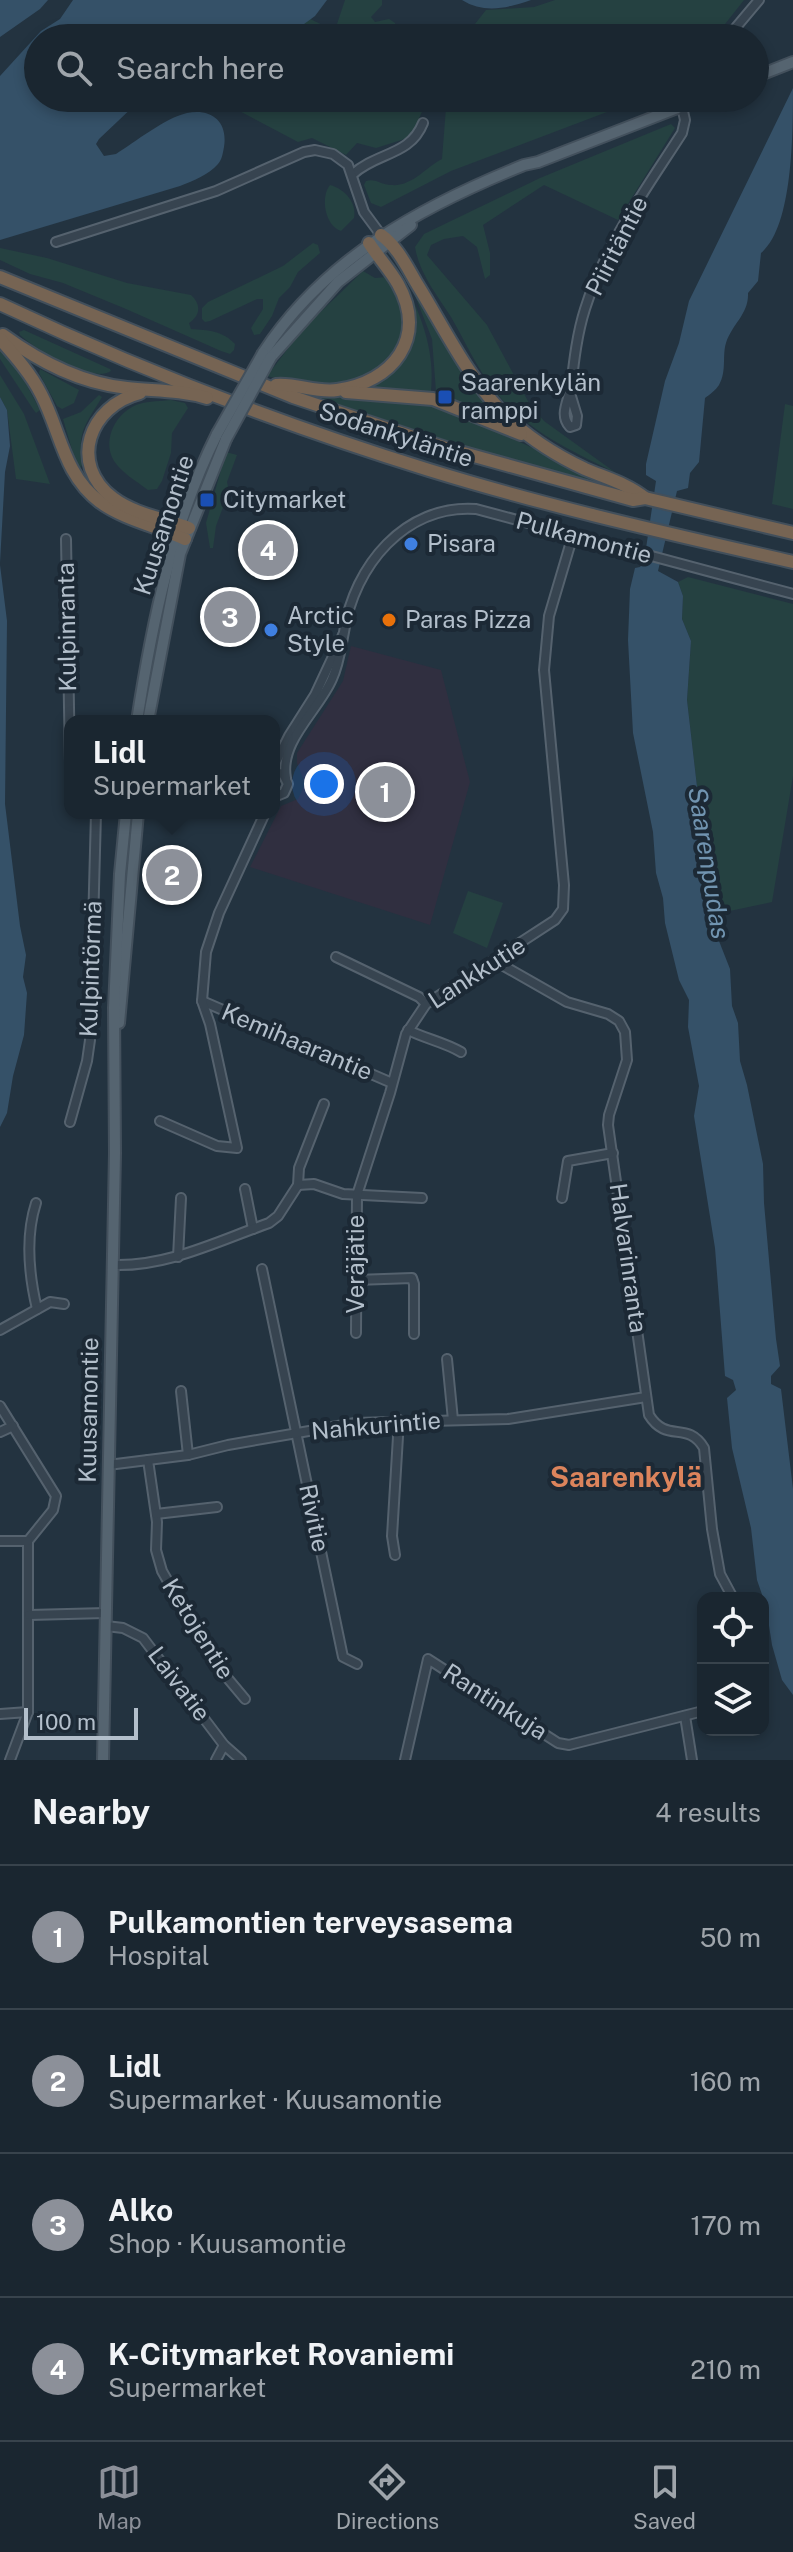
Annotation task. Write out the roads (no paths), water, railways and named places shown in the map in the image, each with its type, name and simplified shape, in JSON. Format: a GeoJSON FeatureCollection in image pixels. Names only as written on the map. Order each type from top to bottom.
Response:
{"type":"FeatureCollection","features":[{"type":"Feature","properties":{"kind":"highway"},"geometry":{"type":"LineString","coordinates":[[385,238],[482,389],[528,437]]}},
{"type":"Feature","properties":{"kind":"highway"},"geometry":{"type":"LineString","coordinates":[[336,390],[359,386],[382,374],[399,357],[407,337],[409,314],[402,291],[372,247]]}},
{"type":"Feature","properties":{"kind":"highway","name":"Sodankyläntie"},"geometry":{"type":"LineString","coordinates":[[0,277],[269,387],[396,432],[501,465],[633,500],[645,498],[793,533]]}},
{"type":"Feature","properties":{"kind":"highway","name":"Sodankyläntie"},"geometry":{"type":"LineString","coordinates":[[0,304],[78,339],[331,439],[639,528],[793,562]]}},
{"type":"Feature","properties":{"kind":"highway"},"geometry":{"type":"LineString","coordinates":[[0,333],[50,365],[104,385],[179,391],[210,399],[220,396]]}},
{"type":"Feature","properties":{"kind":"highway"},"geometry":{"type":"LineString","coordinates":[[0,339],[37,386],[49,410],[63,454],[83,486],[116,512],[183,532]]}},
{"type":"Feature","properties":{"kind":"highway"},"geometry":{"type":"LineString","coordinates":[[269,387],[281,384],[310,390],[433,399],[528,437],[568,461],[633,489],[645,498]]}},
{"type":"Feature","properties":{"kind":"highway"},"geometry":{"type":"LineString","coordinates":[[152,390],[127,396],[105,411],[90,441],[91,463],[101,485],[114,498],[183,532]]}},
{"type":"Feature","properties":{"kind":"main road"},"geometry":{"type":"LineString","coordinates":[[769,71],[793,62]]}},
{"type":"Feature","properties":{"kind":"main road"},"geometry":{"type":"LineString","coordinates":[[267,355],[291,314],[314,289],[385,238],[446,205],[529,170],[538,162],[669,112]]}},
{"type":"Feature","properties":{"kind":"main road","name":"Kuusamontie"},"geometry":{"type":"LineString","coordinates":[[138,715],[148,650],[183,532],[234,402],[267,355]]}},
{"type":"Feature","properties":{"kind":"main road","name":"Kuusamontie"},"geometry":{"type":"LineString","coordinates":[[222,437],[267,355]]}},
{"type":"Feature","properties":{"kind":"main road","name":"Kuusamontie"},"geometry":{"type":"LineString","coordinates":[[149,715],[183,532]]}},
{"type":"Feature","properties":{"kind":"main road","name":"Kuusamontie"},"geometry":{"type":"LineString","coordinates":[[103,1760],[113,1265],[114,982],[126,819]]}},
{"type":"Feature","properties":{"kind":"main road","name":"Kuusamontie"},"geometry":{"type":"LineString","coordinates":[[115,1060],[137,819]]}},
{"type":"Feature","properties":{"kind":"street"},"geometry":{"type":"LineString","coordinates":[[739,24],[759,0]]}},
{"type":"Feature","properties":{"kind":"street","name":"Piiritäntie"},"geometry":{"type":"LineString","coordinates":[[570,393],[579,332],[595,281],[629,215],[682,133],[683,112]]}},
{"type":"Feature","properties":{"kind":"street"},"geometry":{"type":"LineString","coordinates":[[353,174],[371,161],[414,141],[423,123]]}},
{"type":"Feature","properties":{"kind":"street"},"geometry":{"type":"LineString","coordinates":[[56,242],[216,191],[311,150],[338,156],[348,165],[364,212],[385,238]]}},
{"type":"Feature","properties":{"kind":"street","name":"Pulkamontie"},"geometry":{"type":"LineString","coordinates":[[280,756],[315,695],[371,563],[401,533],[446,509],[476,509],[793,594]]}},
{"type":"Feature","properties":{"kind":"street","name":"Lankkutie"},"geometry":{"type":"LineString","coordinates":[[357,1195],[408,1030],[426,1004],[547,927],[559,915],[565,901],[544,670],[549,616],[573,535]]}},
{"type":"Feature","properties":{"kind":"street","name":"Kulpinranta"},"geometry":{"type":"LineString","coordinates":[[66,539],[69,715]]}},
{"type":"Feature","properties":{"kind":"street","name":"Pulkamontie"},"geometry":{"type":"LineString","coordinates":[[280,794],[286,791],[284,769],[288,752],[332,681],[343,634]]}},
{"type":"Feature","properties":{"kind":"street"},"geometry":{"type":"LineString","coordinates":[[280,774],[286,778]]}},
{"type":"Feature","properties":{"kind":"street","name":"Kulpintörmä"},"geometry":{"type":"LineString","coordinates":[[70,1122],[90,1040],[96,819]]}},
{"type":"Feature","properties":{"kind":"street"},"geometry":{"type":"LineString","coordinates":[[160,1121],[217,1146],[237,1148],[202,1001],[210,938],[262,819]]}},
{"type":"Feature","properties":{"kind":"street"},"geometry":{"type":"LineString","coordinates":[[336,957],[419,997],[426,1004]]}},
{"type":"Feature","properties":{"kind":"street","name":"Halvarinranta"},"geometry":{"type":"LineString","coordinates":[[495,961],[567,1002],[608,1014],[619,1021],[625,1032],[627,1060],[608,1125],[649,1415],[662,1430],[691,1433],[698,1437],[704,1448],[720,1574],[730,1592]]}},
{"type":"Feature","properties":{"kind":"street","name":"Kemihaarantie"},"geometry":{"type":"LineString","coordinates":[[202,1001],[392,1083]]}},
{"type":"Feature","properties":{"kind":"street"},"geometry":{"type":"LineString","coordinates":[[408,1030],[444,1042],[461,1052]]}},
{"type":"Feature","properties":{"kind":"street"},"geometry":{"type":"LineString","coordinates":[[113,1265],[130,1266],[178,1257],[269,1223],[278,1216],[298,1185],[299,1168],[324,1104]]}},
{"type":"Feature","properties":{"kind":"street"},"geometry":{"type":"LineString","coordinates":[[562,1198],[568,1161],[613,1153]]}},
{"type":"Feature","properties":{"kind":"street"},"geometry":{"type":"LineString","coordinates":[[298,1185],[314,1184],[343,1194],[422,1198]]}},
{"type":"Feature","properties":{"kind":"street"},"geometry":{"type":"LineString","coordinates":[[245,1189],[253,1229]]}},
{"type":"Feature","properties":{"kind":"street","name":"Veräjätie"},"geometry":{"type":"LineString","coordinates":[[356,1333],[357,1195]]}},
{"type":"Feature","properties":{"kind":"street"},"geometry":{"type":"LineString","coordinates":[[178,1257],[181,1198]]}},
{"type":"Feature","properties":{"kind":"street"},"geometry":{"type":"LineString","coordinates":[[36,1203],[29,1225],[29,1238],[37,1309]]}},
{"type":"Feature","properties":{"kind":"street","name":"Rivitie"},"geometry":{"type":"LineString","coordinates":[[262,1269],[343,1657],[357,1664]]}},
{"type":"Feature","properties":{"kind":"street"},"geometry":{"type":"LineString","coordinates":[[356,1280],[412,1278],[414,1334]]}},
{"type":"Feature","properties":{"kind":"street"},"geometry":{"type":"LineString","coordinates":[[0,1330],[50,1302],[64,1304]]}},
{"type":"Feature","properties":{"kind":"street"},"geometry":{"type":"LineString","coordinates":[[447,1359],[453,1420]]}},
{"type":"Feature","properties":{"kind":"street"},"geometry":{"type":"LineString","coordinates":[[181,1391],[188,1455]]}},
{"type":"Feature","properties":{"kind":"street","name":"Nahkurintie"},"geometry":{"type":"LineString","coordinates":[[108,1465],[188,1455],[355,1423],[508,1419],[646,1397]]}},
{"type":"Feature","properties":{"kind":"street"},"geometry":{"type":"LineString","coordinates":[[0,1406],[56,1496],[53,1510],[28,1541],[28,1712],[10,1760]]}},
{"type":"Feature","properties":{"kind":"street"},"geometry":{"type":"LineString","coordinates":[[395,1555],[392,1536],[399,1420]]}},
{"type":"Feature","properties":{"kind":"street"},"geometry":{"type":"LineString","coordinates":[[0,1432],[13,1426]]}},
{"type":"Feature","properties":{"kind":"street","name":"Ketojentie"},"geometry":{"type":"LineString","coordinates":[[148,1460],[156,1514],[156,1550],[162,1571],[214,1662],[245,1699]]}},
{"type":"Feature","properties":{"kind":"street"},"geometry":{"type":"LineString","coordinates":[[156,1514],[217,1507]]}},
{"type":"Feature","properties":{"kind":"street"},"geometry":{"type":"LineString","coordinates":[[0,1541],[28,1541]]}},
{"type":"Feature","properties":{"kind":"street"},"geometry":{"type":"LineString","coordinates":[[29,1615],[106,1613]]}},
{"type":"Feature","properties":{"kind":"street","name":"Laivatie"},"geometry":{"type":"LineString","coordinates":[[106,1626],[123,1628],[143,1638],[224,1745],[241,1760]]}},
{"type":"Feature","properties":{"kind":"street","name":"Rantinkuja"},"geometry":{"type":"LineString","coordinates":[[405,1760],[428,1659],[558,1743],[569,1745],[697,1713]]}},
{"type":"Feature","properties":{"kind":"street"},"geometry":{"type":"LineString","coordinates":[[0,1714],[28,1712]]}},
{"type":"Feature","properties":{"kind":"street"},"geometry":{"type":"LineString","coordinates":[[685,1716],[692,1760]]}},
{"type":"Feature","properties":{"kind":"street"},"geometry":{"type":"LineString","coordinates":[[216,1760],[224,1745]]}},
{"type":"Feature","properties":{"kind":"water"},"geometry":{"type":"Polygon","coordinates":[[[0,0],[48,0],[0,37],[0,0]]]}},
{"type":"Feature","properties":{"kind":"water"},"geometry":{"type":"Polygon","coordinates":[[[73,0],[327,0],[304,24],[52,24],[60,19],[73,0]]]}},
{"type":"Feature","properties":{"kind":"water"},"geometry":{"type":"Polygon","coordinates":[[[462,0],[531,0],[487,8],[462,0]]]}},
{"type":"Feature","properties":{"kind":"water"},"geometry":{"type":"Polygon","coordinates":[[[24,50],[24,112],[128,112],[96,144],[104,156],[116,154],[169,120],[196,112],[211,115],[221,124],[225,138],[221,158],[205,174],[180,186],[0,240],[0,76],[24,50]]]}},
{"type":"Feature","properties":{"kind":"water","name":"Saarenpudas"},"geometry":{"type":"Polygon","coordinates":[[[793,88],[789,178],[780,223],[761,253],[758,281],[748,293],[746,307],[726,343],[719,385],[705,398],[699,462],[690,473],[688,488],[677,491],[658,571],[678,582],[683,596],[682,619],[691,641],[687,700],[705,856],[711,861],[708,873],[716,900],[719,941],[730,969],[740,1061],[763,1164],[780,1366],[771,1376],[771,1384],[781,1389],[793,1489],[793,1695],[782,1680],[772,1645],[769,1592],[761,1592],[757,1580],[751,1528],[732,1448],[727,1398],[736,1390],[733,1380],[725,1376],[715,1248],[694,1116],[699,1086],[688,1027],[689,1000],[679,980],[665,923],[653,832],[633,733],[628,640],[630,589],[635,568],[644,562],[656,481],[646,475],[646,464],[665,381],[679,343],[689,301],[793,88]]]}},
{"type":"Feature","properties":{"kind":"water"},"geometry":{"type":"Polygon","coordinates":[[[0,397],[7,410],[10,446],[5,472],[0,563],[0,397]]]}},
{"type":"Feature","properties":{"kind":"water"},"geometry":{"type":"Polygon","coordinates":[[[0,565],[7,621],[5,804],[26,955],[23,977],[27,993],[24,1035],[7,1113],[0,1127],[0,565]]]}},
{"type":"Feature","properties":{"kind":"place","name":"Saarenkylän ramppi"},"geometry":{"type":"Point","coordinates":[445,397]}},
{"type":"Feature","properties":{"kind":"place","name":"Citymarket"},"geometry":{"type":"Point","coordinates":[207,500]}},
{"type":"Feature","properties":{"kind":"place","name":"Pisara"},"geometry":{"type":"Point","coordinates":[411,544]}},
{"type":"Feature","properties":{"kind":"place","name":"K-Citymarket Rovaniemi"},"geometry":{"type":"Point","coordinates":[268,550]}},
{"type":"Feature","properties":{"kind":"place","name":"Alko"},"geometry":{"type":"Point","coordinates":[230,617]}},
{"type":"Feature","properties":{"kind":"place","name":"Paras Pizza"},"geometry":{"type":"Point","coordinates":[389,620]}},
{"type":"Feature","properties":{"kind":"place","name":"Arctic Style"},"geometry":{"type":"Point","coordinates":[271,630]}},
{"type":"Feature","properties":{"kind":"place","name":"Pulkamontien terveysasema"},"geometry":{"type":"Point","coordinates":[385,792]}},
{"type":"Feature","properties":{"kind":"place","name":"Lidl"},"geometry":{"type":"Point","coordinates":[172,875]}},
{"type":"Feature","properties":{"kind":"district","name":"Saarenkylä"},"geometry":{"type":"Point","coordinates":[626,1477]}}]}
